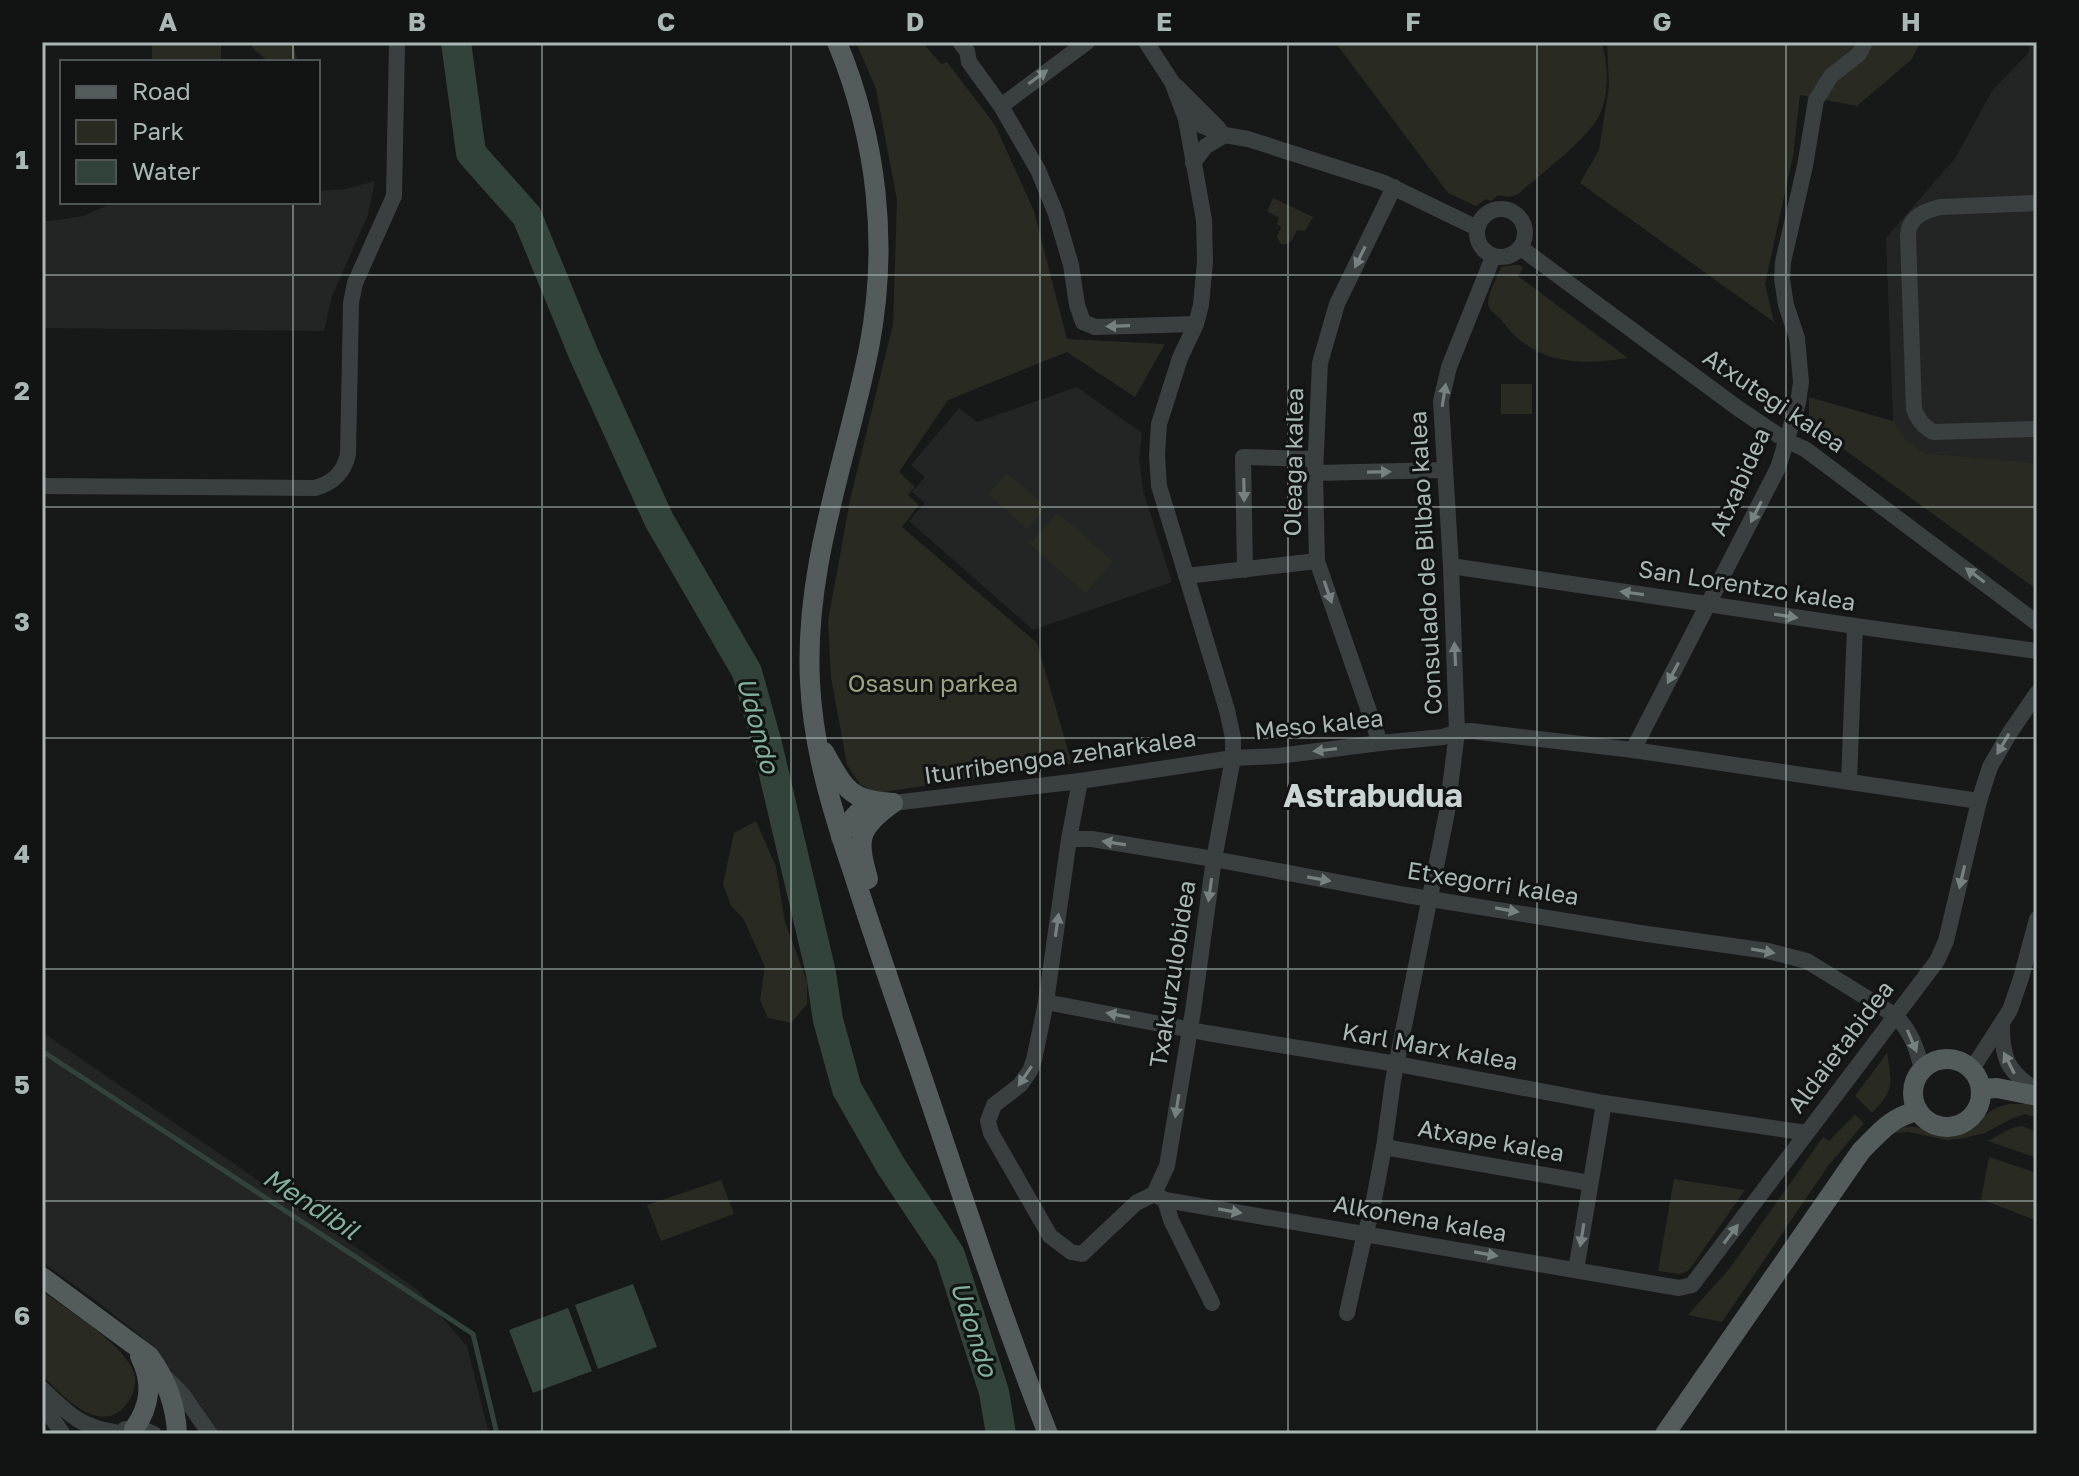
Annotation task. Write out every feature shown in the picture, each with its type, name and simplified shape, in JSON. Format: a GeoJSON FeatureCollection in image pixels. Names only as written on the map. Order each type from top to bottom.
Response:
{"type":"FeatureCollection","features":[{"type":"Feature","properties":{"kind":"main road"},"geometry":{"type":"LineString","coordinates":[[837,42],[858,97],[874,168],[878,260],[869,347],[829,506],[813,589],[809,653],[816,738],[841,837],[1048,1434]]}},
{"type":"Feature","properties":{"kind":"main road"},"geometry":{"type":"LineString","coordinates":[[816,738],[854,794],[883,802]]}},
{"type":"Feature","properties":{"kind":"main road"},"geometry":{"type":"LineString","coordinates":[[841,837],[856,813],[883,802]]}},
{"type":"Feature","properties":{"kind":"main road"},"geometry":{"type":"LineString","coordinates":[[883,802],[861,838],[861,855],[884,939],[888,977]]}},
{"type":"Feature","properties":{"kind":"main road"},"geometry":{"type":"LineString","coordinates":[[1942,1059],[1953,1059],[1972,1069],[1981,1089],[1980,1105],[1974,1114],[1956,1126],[1935,1125],[1926,1120],[1918,1111],[1913,1090],[1922,1070],[1942,1059]]}},
{"type":"Feature","properties":{"kind":"main road"},"geometry":{"type":"LineString","coordinates":[[1981,1089],[2037,1093]]}},
{"type":"Feature","properties":{"kind":"main road"},"geometry":{"type":"LineString","coordinates":[[1665,1434],[1861,1151],[1890,1122],[1918,1111]]}},
{"type":"Feature","properties":{"kind":"main road"},"geometry":{"type":"LineString","coordinates":[[42,1277],[149,1356],[170,1394],[177,1434]]}},
{"type":"Feature","properties":{"kind":"main road"},"geometry":{"type":"LineString","coordinates":[[119,1432],[146,1409],[149,1392],[144,1362],[135,1345]]}},
{"type":"Feature","properties":{"kind":"street"},"geometry":{"type":"LineString","coordinates":[[42,486],[315,488],[328,484],[339,475],[348,454],[351,303],[355,283],[394,196],[397,42]]}},
{"type":"Feature","properties":{"kind":"street"},"geometry":{"type":"LineString","coordinates":[[1001,106],[1087,42]]}},
{"type":"Feature","properties":{"kind":"street","name":"Meso kalea"},"geometry":{"type":"LineString","coordinates":[[1146,42],[1172,82],[1186,119],[1204,220],[1205,262],[1201,305],[1159,424],[1159,486],[1227,710],[1233,738],[1233,758],[1278,756],[1471,731],[1633,750],[1979,801]]}},
{"type":"Feature","properties":{"kind":"street","name":"Atxabidea"},"geometry":{"type":"LineString","coordinates":[[1633,750],[1778,468],[1787,441],[1801,382],[1797,338],[1786,305],[1782,279],[1783,262],[1816,100],[1831,76],[1859,54],[1865,42]]}},
{"type":"Feature","properties":{"kind":"street"},"geometry":{"type":"LineString","coordinates":[[968,45],[969,62],[1001,106],[1038,170],[1056,214],[1083,322],[1095,327],[1196,324]]}},
{"type":"Feature","properties":{"kind":"street"},"geometry":{"type":"LineString","coordinates":[[1172,82],[1225,135]]}},
{"type":"Feature","properties":{"kind":"street"},"geometry":{"type":"LineString","coordinates":[[1186,119],[1225,135],[1333,165],[1394,187],[1477,228]]}},
{"type":"Feature","properties":{"kind":"street"},"geometry":{"type":"LineString","coordinates":[[1193,163],[1206,146],[1225,135]]}},
{"type":"Feature","properties":{"kind":"street","name":"Oleaga kalea"},"geometry":{"type":"LineString","coordinates":[[1380,743],[1317,561],[1315,466],[1320,363],[1337,304],[1394,187]]}},
{"type":"Feature","properties":{"kind":"street"},"geometry":{"type":"LineString","coordinates":[[2037,203],[1940,207],[1919,214],[1908,228],[1914,409],[1918,419],[1933,432],[2037,429]]}},
{"type":"Feature","properties":{"kind":"street"},"geometry":{"type":"LineString","coordinates":[[1491,211],[1512,211],[1525,227],[1525,241],[1521,248],[1506,258],[1493,257],[1482,248],[1477,235],[1480,221],[1491,211]]}},
{"type":"Feature","properties":{"kind":"street","name":"Atxutegi kalea"},"geometry":{"type":"LineString","coordinates":[[1521,248],[1739,409],[1787,441],[1805,449],[2037,623]]}},
{"type":"Feature","properties":{"kind":"street","name":"Consulado de Bilbao kalea"},"geometry":{"type":"LineString","coordinates":[[1430,898],[1447,812],[1457,732],[1441,401],[1449,367],[1493,257]]}},
{"type":"Feature","properties":{"kind":"street"},"geometry":{"type":"LineString","coordinates":[[1245,570],[1243,457],[1315,466],[1444,470]]}},
{"type":"Feature","properties":{"kind":"street"},"geometry":{"type":"LineString","coordinates":[[1186,576],[1317,561]]}},
{"type":"Feature","properties":{"kind":"street","name":"San Lorentzo kalea"},"geometry":{"type":"LineString","coordinates":[[1451,566],[2037,651]]}},
{"type":"Feature","properties":{"kind":"street"},"geometry":{"type":"LineString","coordinates":[[1849,781],[1855,626]]}},
{"type":"Feature","properties":{"kind":"street"},"geometry":{"type":"LineString","coordinates":[[1979,801],[1990,767],[2037,693]]}},
{"type":"Feature","properties":{"kind":"street","name":"Iturribengoa zeharkalea"},"geometry":{"type":"LineString","coordinates":[[883,802],[1080,781],[1233,758]]}},
{"type":"Feature","properties":{"kind":"street","name":"Txakurzulobidea"},"geometry":{"type":"LineString","coordinates":[[1160,1197],[1233,758]]}},
{"type":"Feature","properties":{"kind":"street"},"geometry":{"type":"LineString","coordinates":[[1080,781],[1046,1002],[1034,1060],[1020,1085],[994,1105],[988,1121],[991,1133],[1050,1236],[1071,1252],[1082,1254],[1136,1203],[1160,1197],[1212,1303]]}},
{"type":"Feature","properties":{"kind":"street","name":"Aldaietabidea"},"geometry":{"type":"LineString","coordinates":[[1679,1288],[1692,1285],[1937,961],[1946,941],[1979,801]]}},
{"type":"Feature","properties":{"kind":"street","name":"Etxegorri kalea"},"geometry":{"type":"LineString","coordinates":[[1069,839],[1092,839],[1640,933],[1768,951],[1807,961],[1896,1016]]}},
{"type":"Feature","properties":{"kind":"street"},"geometry":{"type":"LineString","coordinates":[[1347,1313],[1371,1215],[1430,898]]}},
{"type":"Feature","properties":{"kind":"street"},"geometry":{"type":"LineString","coordinates":[[1972,1069],[2010,1010],[2037,919]]}},
{"type":"Feature","properties":{"kind":"street","name":"Karl Marx kalea"},"geometry":{"type":"LineString","coordinates":[[1046,1002],[1604,1103],[1807,1133]]}},
{"type":"Feature","properties":{"kind":"street"},"geometry":{"type":"LineString","coordinates":[[1896,1016],[1915,1041],[1922,1070]]}},
{"type":"Feature","properties":{"kind":"street"},"geometry":{"type":"LineString","coordinates":[[2002,1024],[2003,1053],[2008,1066],[2037,1093]]}},
{"type":"Feature","properties":{"kind":"street"},"geometry":{"type":"LineString","coordinates":[[1576,1270],[1604,1103]]}},
{"type":"Feature","properties":{"kind":"street","name":"Atxape kalea"},"geometry":{"type":"LineString","coordinates":[[1384,1147],[1590,1183]]}},
{"type":"Feature","properties":{"kind":"street","name":"Alkonena kalea"},"geometry":{"type":"LineString","coordinates":[[1160,1197],[1679,1288]]}},
{"type":"Feature","properties":{"kind":"street"},"geometry":{"type":"LineString","coordinates":[[160,1371],[183,1395],[210,1434]]}},
{"type":"Feature","properties":{"kind":"street"},"geometry":{"type":"LineString","coordinates":[[42,1389],[87,1426],[154,1434]]}},
{"type":"Feature","properties":{"kind":"street"},"geometry":{"type":"LineString","coordinates":[[42,1404],[63,1434]]}},
{"type":"Feature","properties":{"kind":"shaded area"},"geometry":{"type":"Polygon","coordinates":[[[2029,42],[2037,42],[2037,463],[1924,453],[1906,440],[1893,421],[1886,238],[1956,157],[1992,91],[2029,52],[2029,42]]]}},
{"type":"Feature","properties":{"kind":"shaded area"},"geometry":{"type":"Polygon","coordinates":[[[375,181],[368,215],[332,296],[324,331],[42,328],[42,221],[83,216],[111,204],[320,204],[320,191],[346,189],[375,181]]]}},
{"type":"Feature","properties":{"kind":"shaded area"},"geometry":{"type":"Polygon","coordinates":[[[1077,387],[1142,433],[1139,458],[1143,490],[1172,582],[1033,630],[909,521],[925,503],[912,492],[925,477],[911,465],[959,408],[977,422],[1077,387]]]}},
{"type":"Feature","properties":{"kind":"shaded area"},"geometry":{"type":"Polygon","coordinates":[[[42,1032],[418,1290],[467,1346],[489,1434],[216,1434],[201,1406],[142,1337],[42,1262],[42,1032]]]}},
{"type":"Feature","properties":{"kind":"green space"},"geometry":{"type":"Polygon","coordinates":[[[152,42],[221,42],[221,60],[152,60],[152,42]]]}},
{"type":"Feature","properties":{"kind":"green space"},"geometry":{"type":"Polygon","coordinates":[[[251,42],[293,42],[297,59],[267,60],[253,48],[251,42]]]}},
{"type":"Feature","properties":{"kind":"green space","name":"Osasun parkea"},"geometry":{"type":"Polygon","coordinates":[[[856,42],[922,42],[941,64],[947,62],[995,125],[1034,211],[1067,339],[1165,344],[1135,397],[1067,352],[948,400],[899,472],[915,487],[908,495],[919,505],[902,527],[1037,643],[1072,764],[876,793],[860,784],[847,765],[831,677],[828,621],[850,500],[893,324],[897,200],[876,89],[856,42]]]}},
{"type":"Feature","properties":{"kind":"green space"},"geometry":{"type":"Polygon","coordinates":[[[1335,42],[1602,42],[1607,70],[1605,98],[1599,116],[1584,136],[1517,195],[1498,195],[1476,206],[1448,193],[1335,42]]]}},
{"type":"Feature","properties":{"kind":"green space"},"geometry":{"type":"Polygon","coordinates":[[[1607,42],[1921,42],[1911,60],[1857,106],[1800,95],[1793,156],[1765,284],[1774,322],[1580,183],[1599,150],[1609,86],[1607,42]]]}},
{"type":"Feature","properties":{"kind":"green space"},"geometry":{"type":"Polygon","coordinates":[[[1273,198],[1313,217],[1305,231],[1297,230],[1287,244],[1281,244],[1277,237],[1281,227],[1277,224],[1279,218],[1267,211],[1273,198]]]}},
{"type":"Feature","properties":{"kind":"green space"},"geometry":{"type":"Polygon","coordinates":[[[1512,265],[1523,268],[1518,276],[1628,358],[1593,362],[1559,359],[1544,354],[1515,336],[1488,306],[1501,267],[1512,265]]]}},
{"type":"Feature","properties":{"kind":"green space"},"geometry":{"type":"Polygon","coordinates":[[[1501,384],[1532,384],[1532,414],[1501,414],[1501,384]]]}},
{"type":"Feature","properties":{"kind":"green space"},"geometry":{"type":"Polygon","coordinates":[[[1809,397],[1893,421],[1906,440],[1924,453],[2037,463],[2037,585],[2032,586],[1809,424],[1809,397]]]}},
{"type":"Feature","properties":{"kind":"green space"},"geometry":{"type":"Polygon","coordinates":[[[1007,473],[1046,507],[1027,529],[988,494],[1007,473]]]}},
{"type":"Feature","properties":{"kind":"green space"},"geometry":{"type":"Polygon","coordinates":[[[1057,513],[1113,561],[1085,593],[1030,544],[1057,513]]]}},
{"type":"Feature","properties":{"kind":"green space"},"geometry":{"type":"Polygon","coordinates":[[[756,821],[776,867],[785,922],[807,982],[807,1004],[791,1023],[768,1018],[760,1000],[765,967],[743,918],[731,906],[723,884],[734,833],[756,821]]]}},
{"type":"Feature","properties":{"kind":"green space"},"geometry":{"type":"Polygon","coordinates":[[[1887,1053],[1890,1086],[1885,1098],[1872,1113],[1855,1096],[1887,1053]]]}},
{"type":"Feature","properties":{"kind":"green space"},"geometry":{"type":"Polygon","coordinates":[[[2010,1104],[2037,1107],[2037,1118],[2025,1114],[1985,1133],[1960,1139],[1894,1133],[1907,1127],[1942,1133],[1959,1131],[1993,1110],[2010,1104]]]}},
{"type":"Feature","properties":{"kind":"green space"},"geometry":{"type":"Polygon","coordinates":[[[1855,1115],[1864,1123],[1828,1166],[1722,1322],[1688,1315],[1730,1268],[1823,1137],[1829,1141],[1855,1115]]]}},
{"type":"Feature","properties":{"kind":"green space"},"geometry":{"type":"Polygon","coordinates":[[[2022,1126],[2037,1132],[2037,1158],[1988,1141],[2012,1128],[2022,1126]]]}},
{"type":"Feature","properties":{"kind":"green space"},"geometry":{"type":"Polygon","coordinates":[[[1989,1157],[2037,1173],[2037,1221],[1981,1199],[1989,1157]]]}},
{"type":"Feature","properties":{"kind":"green space"},"geometry":{"type":"Polygon","coordinates":[[[1674,1179],[1745,1190],[1689,1270],[1680,1274],[1658,1271],[1674,1179]]]}},
{"type":"Feature","properties":{"kind":"green space"},"geometry":{"type":"Polygon","coordinates":[[[721,1180],[734,1214],[661,1241],[647,1205],[721,1180]]]}},
{"type":"Feature","properties":{"kind":"green space"},"geometry":{"type":"Polygon","coordinates":[[[42,1291],[107,1339],[128,1362],[134,1373],[134,1388],[132,1396],[118,1413],[106,1417],[83,1410],[42,1375],[42,1291]]]}},
{"type":"Feature","properties":{"kind":"water"},"geometry":{"type":"Polygon","coordinates":[[[633,1284],[657,1347],[598,1369],[575,1305],[633,1284]]]}},
{"type":"Feature","properties":{"kind":"water"},"geometry":{"type":"Polygon","coordinates":[[[568,1308],[592,1371],[533,1393],[509,1330],[568,1308]]]}},
{"type":"Feature","properties":{"kind":"waterway","name":"Udondo"},"geometry":{"type":"LineString","coordinates":[[456,42],[471,153],[527,216],[584,355],[659,520],[747,672],[767,744],[821,973],[828,1020],[847,1089],[891,1166],[950,1255],[994,1392],[1001,1434]]}},
{"type":"Feature","properties":{"kind":"waterway","name":"Mendibil"},"geometry":{"type":"LineString","coordinates":[[42,1051],[473,1334],[497,1434]]}},
{"type":"Feature","properties":{"kind":"district","name":"Astrabudua"},"geometry":{"type":"Point","coordinates":[1373,796]}}]}
